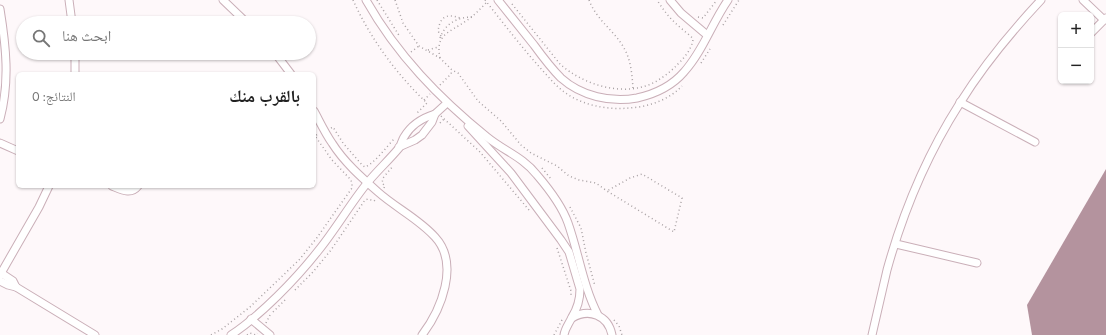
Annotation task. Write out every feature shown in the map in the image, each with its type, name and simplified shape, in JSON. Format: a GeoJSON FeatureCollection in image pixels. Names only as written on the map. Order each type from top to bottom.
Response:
{"type":"FeatureCollection","features":[{"type":"Feature","properties":{"kind":"street"},"geometry":{"type":"LineString","coordinates":[[69,0],[71,16]]}},
{"type":"Feature","properties":{"kind":"street"},"geometry":{"type":"LineString","coordinates":[[223,0],[240,16]]}},
{"type":"Feature","properties":{"kind":"street"},"geometry":{"type":"LineString","coordinates":[[366,0],[378,22],[409,63],[455,110],[493,142],[521,159],[536,173],[565,216],[578,270],[580,293],[572,318],[566,327],[564,335]]}},
{"type":"Feature","properties":{"kind":"street"},"geometry":{"type":"LineString","coordinates":[[498,0],[561,78],[583,92],[609,99],[642,97],[666,87],[685,71],[728,0]]}},
{"type":"Feature","properties":{"kind":"street"},"geometry":{"type":"LineString","coordinates":[[670,0],[681,13],[707,35]]}},
{"type":"Feature","properties":{"kind":"street"},"geometry":{"type":"LineString","coordinates":[[872,335],[888,269],[910,203],[927,163],[946,125],[960,102],[989,61],[1041,0]]}},
{"type":"Feature","properties":{"kind":"street"},"geometry":{"type":"LineString","coordinates":[[1083,0],[1105,19],[1094,30]]}},
{"type":"Feature","properties":{"kind":"street"},"geometry":{"type":"LineString","coordinates":[[0,9],[7,70],[5,100],[0,119]]}},
{"type":"Feature","properties":{"kind":"street"},"geometry":{"type":"LineString","coordinates":[[75,60],[75,72]]}},
{"type":"Feature","properties":{"kind":"street"},"geometry":{"type":"LineString","coordinates":[[280,60],[289,72]]}},
{"type":"Feature","properties":{"kind":"street"},"geometry":{"type":"LineString","coordinates":[[960,102],[1034,142]]}},
{"type":"Feature","properties":{"kind":"street"},"geometry":{"type":"LineString","coordinates":[[400,147],[403,138],[413,125],[436,113],[447,103]]}},
{"type":"Feature","properties":{"kind":"street"},"geometry":{"type":"LineString","coordinates":[[455,110],[517,180],[565,246],[578,270],[598,315],[609,326],[612,335]]}},
{"type":"Feature","properties":{"kind":"street"},"geometry":{"type":"LineString","coordinates":[[230,335],[251,319],[311,260],[368,182],[400,147],[422,135],[430,125],[436,113]]}},
{"type":"Feature","properties":{"kind":"street"},"geometry":{"type":"LineString","coordinates":[[316,115],[324,131],[338,152],[380,193],[432,234],[440,243],[447,268],[444,289],[434,316],[422,335]]}},
{"type":"Feature","properties":{"kind":"street"},"geometry":{"type":"LineString","coordinates":[[0,143],[16,149]]}},
{"type":"Feature","properties":{"kind":"street"},"geometry":{"type":"LineString","coordinates":[[16,287],[13,281],[0,274],[48,188]]}},
{"type":"Feature","properties":{"kind":"street"},"geometry":{"type":"LineString","coordinates":[[118,188],[130,192],[136,188]]}},
{"type":"Feature","properties":{"kind":"street"},"geometry":{"type":"LineString","coordinates":[[896,244],[977,263]]}},
{"type":"Feature","properties":{"kind":"street"},"geometry":{"type":"LineString","coordinates":[[0,281],[16,287],[95,335]]}},
{"type":"Feature","properties":{"kind":"street"},"geometry":{"type":"LineString","coordinates":[[572,318],[577,315],[588,313],[598,315]]}},
{"type":"Feature","properties":{"kind":"street"},"geometry":{"type":"LineString","coordinates":[[251,319],[270,335]]}},
{"type":"Feature","properties":{"kind":"path"},"geometry":{"type":"LineString","coordinates":[[353,0],[383,51],[402,76],[436,113],[480,152],[530,212]]}},
{"type":"Feature","properties":{"kind":"path"},"geometry":{"type":"LineString","coordinates":[[395,0],[404,23],[419,46],[440,58],[452,70],[458,73],[478,101],[501,121],[521,145],[557,166],[569,176],[579,180],[596,183],[607,192],[674,232],[682,198],[642,174],[626,179],[607,192]]}},
{"type":"Feature","properties":{"kind":"path"},"geometry":{"type":"LineString","coordinates":[[589,0],[595,14],[613,33],[624,48],[632,74],[633,88]]}},
{"type":"Feature","properties":{"kind":"path"},"geometry":{"type":"LineString","coordinates":[[509,1],[560,64],[568,71],[586,82],[596,85],[614,88],[633,88],[654,83],[667,75],[685,56],[693,43],[692,37],[681,29],[664,12],[657,0]]}},
{"type":"Feature","properties":{"kind":"path"},"geometry":{"type":"LineString","coordinates":[[696,16],[703,18],[717,0]]}},
{"type":"Feature","properties":{"kind":"path"},"geometry":{"type":"LineString","coordinates":[[721,27],[739,0]]}},
{"type":"Feature","properties":{"kind":"path"},"geometry":{"type":"LineString","coordinates":[[440,40],[457,26],[466,22],[472,17],[486,1],[559,89],[580,101],[602,107],[620,109],[635,108],[651,104],[665,98],[679,89],[684,83]]}},
{"type":"Feature","properties":{"kind":"path"},"geometry":{"type":"LineString","coordinates":[[441,36],[438,31],[439,23],[444,17],[453,15],[460,18]]}},
{"type":"Feature","properties":{"kind":"path"},"geometry":{"type":"LineString","coordinates":[[440,58],[438,47],[442,32],[450,23],[460,18],[472,17]]}},
{"type":"Feature","properties":{"kind":"path"},"geometry":{"type":"LineString","coordinates":[[411,52],[419,46]]}},
{"type":"Feature","properties":{"kind":"path"},"geometry":{"type":"LineString","coordinates":[[699,66],[711,46]]}},
{"type":"Feature","properties":{"kind":"path"},"geometry":{"type":"LineString","coordinates":[[427,50],[433,50],[438,47]]}},
{"type":"Feature","properties":{"kind":"path"},"geometry":{"type":"LineString","coordinates":[[414,116],[427,103]]}},
{"type":"Feature","properties":{"kind":"path"},"geometry":{"type":"LineString","coordinates":[[440,124],[444,119]]}},
{"type":"Feature","properties":{"kind":"path"},"geometry":{"type":"LineString","coordinates":[[316,135],[333,127],[347,148],[365,167],[380,155],[398,134]]}},
{"type":"Feature","properties":{"kind":"path"},"geometry":{"type":"LineString","coordinates":[[211,335],[222,329],[250,307],[295,264],[316,239],[352,188],[351,180],[332,160],[316,137]]}},
{"type":"Feature","properties":{"kind":"path"},"geometry":{"type":"LineString","coordinates":[[531,160],[535,154]]}},
{"type":"Feature","properties":{"kind":"path"},"geometry":{"type":"LineString","coordinates":[[293,292],[329,253],[365,200],[368,199],[374,201],[385,186],[382,183],[383,178],[394,166]]}},
{"type":"Feature","properties":{"kind":"path"},"geometry":{"type":"LineString","coordinates":[[555,243],[571,291],[571,300]]}},
{"type":"Feature","properties":{"kind":"path"},"geometry":{"type":"LineString","coordinates":[[595,285],[596,290]]}},
{"type":"Feature","properties":{"kind":"path"},"geometry":{"type":"LineString","coordinates":[[247,335],[250,333],[256,335],[267,322],[269,315],[288,298]]}},
{"type":"Feature","properties":{"kind":"path"},"geometry":{"type":"LineString","coordinates":[[554,335],[564,315]]}},
{"type":"Feature","properties":{"kind":"path"},"geometry":{"type":"LineString","coordinates":[[614,319],[619,326],[622,335]]}},
{"type":"Feature","properties":{"kind":"shaded area"},"geometry":{"type":"Polygon","coordinates":[[[1106,169],[1106,335],[1032,335],[1027,305],[1106,169]]]}}]}
